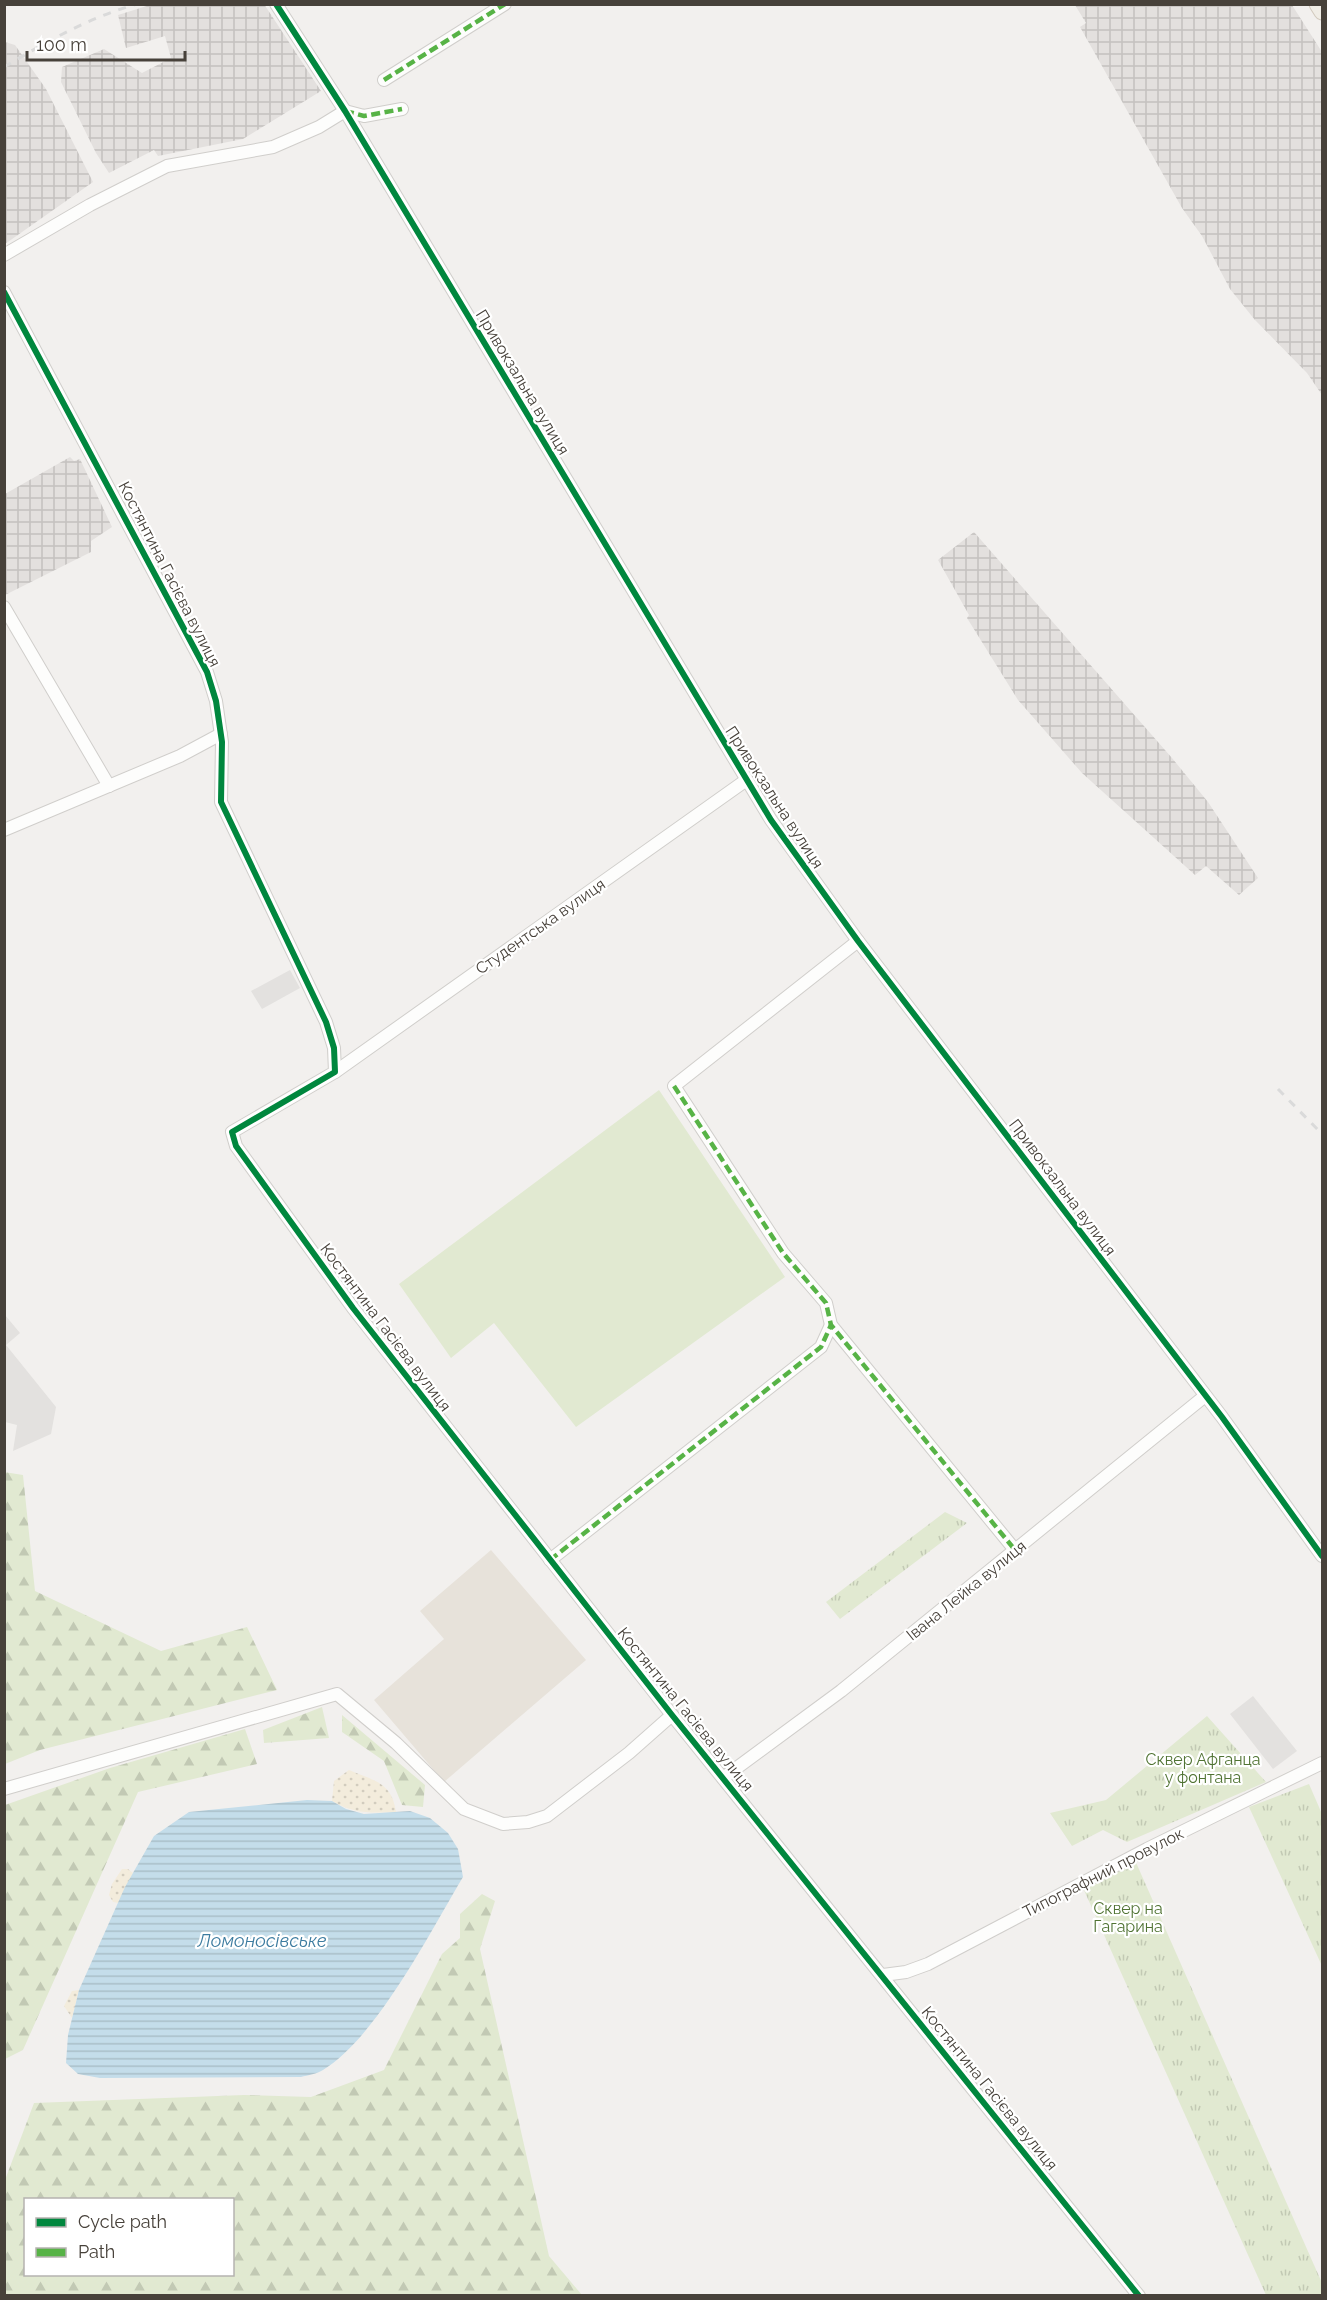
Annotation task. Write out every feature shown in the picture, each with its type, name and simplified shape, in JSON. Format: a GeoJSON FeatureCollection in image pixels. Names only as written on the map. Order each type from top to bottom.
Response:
{"type":"FeatureCollection","features":[{"type":"Feature","properties":{"kind":"main road"},"geometry":{"type":"LineString","coordinates":[[1317,4],[1323,12]]}},
{"type":"Feature","properties":{"kind":"street","name":"Привокзальна вулиця"},"geometry":{"type":"LineString","coordinates":[[276,4],[345,111],[745,781],[858,941],[1206,1396],[1323,1556]]}},
{"type":"Feature","properties":{"kind":"street"},"geometry":{"type":"LineString","coordinates":[[384,80],[505,4]]}},
{"type":"Feature","properties":{"kind":"street"},"geometry":{"type":"LineString","coordinates":[[4,255],[90,205],[167,166],[273,147],[319,127],[345,111],[364,116],[402,109]]}},
{"type":"Feature","properties":{"kind":"street","name":"Костянтина Гасієва вулиця"},"geometry":{"type":"LineString","coordinates":[[4,292],[207,672],[216,701],[221,734],[221,802],[326,1022],[334,1048],[335,1072],[232,1132],[236,1146],[353,1308],[550,1560],[1139,2295]]}},
{"type":"Feature","properties":{"kind":"street"},"geometry":{"type":"LineString","coordinates":[[4,607],[109,786]]}},
{"type":"Feature","properties":{"kind":"street"},"geometry":{"type":"LineString","coordinates":[[4,830],[180,756],[221,734]]}},
{"type":"Feature","properties":{"kind":"street","name":"Студентська вулиця"},"geometry":{"type":"LineString","coordinates":[[335,1072],[745,781]]}},
{"type":"Feature","properties":{"kind":"street"},"geometry":{"type":"LineString","coordinates":[[858,941],[674,1086],[783,1253],[826,1303],[831,1325],[1015,1550]]}},
{"type":"Feature","properties":{"kind":"street"},"geometry":{"type":"LineString","coordinates":[[550,1560],[822,1347],[831,1325]]}},
{"type":"Feature","properties":{"kind":"street","name":"Івана Лейка вулиця"},"geometry":{"type":"LineString","coordinates":[[723,1778],[841,1691],[1206,1396]]}},
{"type":"Feature","properties":{"kind":"street"},"geometry":{"type":"LineString","coordinates":[[4,1789],[338,1694],[396,1743],[464,1809],[503,1824],[528,1822],[547,1816],[629,1753],[672,1715]]}},
{"type":"Feature","properties":{"kind":"street","name":"Типографний провулок"},"geometry":{"type":"LineString","coordinates":[[883,1975],[906,1972],[928,1964],[1147,1849],[1323,1763]]}},
{"type":"Feature","properties":{"kind":"shaded area"},"geometry":{"type":"Polygon","coordinates":[[[264,4],[321,91],[243,139],[158,156],[154,150],[109,173],[96,153],[61,82],[62,67],[104,49],[142,73],[171,58],[165,36],[126,48],[118,15],[150,5],[264,4]]]}},
{"type":"Feature","properties":{"kind":"shaded area"},"geometry":{"type":"Polygon","coordinates":[[[1075,5],[1292,5],[1322,52],[1322,395],[1307,373],[1255,320],[1230,289],[1202,236],[1182,208],[1080,27],[1086,23],[1075,5]]]}},
{"type":"Feature","properties":{"kind":"shaded area"},"geometry":{"type":"Polygon","coordinates":[[[5,42],[15,45],[46,89],[93,182],[5,244],[5,42]]]}},
{"type":"Feature","properties":{"kind":"shaded area"},"geometry":{"type":"Polygon","coordinates":[[[70,457],[74,461],[80,459],[112,527],[91,541],[91,552],[5,595],[5,494],[70,457]]]}},
{"type":"Feature","properties":{"kind":"shaded area"},"geometry":{"type":"Polygon","coordinates":[[[974,532],[1208,802],[1258,878],[1239,895],[1206,866],[1195,875],[1082,773],[1018,700],[967,618],[969,615],[938,560],[974,532]]]}},
{"type":"Feature","properties":{"kind":"shaded area"},"geometry":{"type":"Polygon","coordinates":[[[290,970],[300,988],[262,1009],[251,991],[290,970]]]}},
{"type":"Feature","properties":{"kind":"shaded area"},"geometry":{"type":"Polygon","coordinates":[[[5,1315],[20,1333],[6,1345],[56,1407],[51,1434],[13,1451],[17,1425],[5,1422],[5,1315]]]}},
{"type":"Feature","properties":{"kind":"shaded area"},"geometry":{"type":"Polygon","coordinates":[[[491,1550],[586,1660],[444,1782],[374,1700],[444,1639],[420,1611],[491,1550]]]}},
{"type":"Feature","properties":{"kind":"shaded area"},"geometry":{"type":"Polygon","coordinates":[[[1253,1696],[1297,1751],[1273,1769],[1230,1714],[1253,1696]]]}},
{"type":"Feature","properties":{"kind":"green space"},"geometry":{"type":"Polygon","coordinates":[[[659,1090],[785,1277],[576,1427],[494,1323],[451,1358],[399,1284],[659,1090]]]}},
{"type":"Feature","properties":{"kind":"green space"},"geometry":{"type":"Polygon","coordinates":[[[4,1472],[23,1475],[35,1591],[161,1651],[247,1627],[277,1690],[40,1750],[5,1764],[4,1472]]]}},
{"type":"Feature","properties":{"kind":"green space"},"geometry":{"type":"Polygon","coordinates":[[[945,1512],[967,1523],[840,1619],[826,1602],[945,1512]]]}},
{"type":"Feature","properties":{"kind":"green space"},"geometry":{"type":"Polygon","coordinates":[[[322,1707],[329,1738],[264,1743],[263,1730],[322,1707]]]}},
{"type":"Feature","properties":{"kind":"green space"},"geometry":{"type":"Polygon","coordinates":[[[342,1715],[425,1785],[423,1807],[402,1805],[384,1761],[342,1732],[342,1715]]]}},
{"type":"Feature","properties":{"kind":"green space","name":"Сквер Афганца у фонтана"},"geometry":{"type":"Polygon","coordinates":[[[1207,1716],[1266,1782],[1127,1842],[1103,1830],[1072,1846],[1050,1813],[1106,1800],[1207,1716]]]}},
{"type":"Feature","properties":{"kind":"green space"},"geometry":{"type":"Polygon","coordinates":[[[245,1729],[257,1764],[138,1792],[23,2050],[5,2059],[5,1805],[110,1768],[245,1729]]]}},
{"type":"Feature","properties":{"kind":"green space"},"geometry":{"type":"Polygon","coordinates":[[[1309,1784],[1322,1814],[1322,1966],[1249,1807],[1309,1784]]]}},
{"type":"Feature","properties":{"kind":"green space","name":"Сквер на Гагарина"},"geometry":{"type":"Polygon","coordinates":[[[1134,1858],[1322,2283],[1322,2295],[1266,2295],[1083,1888],[1134,1858]]]}},
{"type":"Feature","properties":{"kind":"green space"},"geometry":{"type":"Polygon","coordinates":[[[482,1894],[495,1901],[480,1949],[549,2256],[582,2295],[5,2295],[5,2180],[34,2103],[244,2095],[311,2097],[384,2070],[442,1954],[460,1938],[460,1914],[482,1894]]]}},
{"type":"Feature","properties":{"kind":"sand"},"geometry":{"type":"Polygon","coordinates":[[[349,1770],[374,1780],[386,1788],[394,1802],[396,1812],[355,1810],[332,1801],[334,1781],[349,1770]]]}},
{"type":"Feature","properties":{"kind":"sand"},"geometry":{"type":"Polygon","coordinates":[[[122,1869],[128,1869],[133,1873],[119,1903],[113,1902],[109,1895],[112,1884],[122,1869]]]}},
{"type":"Feature","properties":{"kind":"sand"},"geometry":{"type":"Polygon","coordinates":[[[79,1990],[72,2018],[64,2006],[72,1991],[79,1990]]]}},
{"type":"Feature","properties":{"kind":"water","name":"Ломоносівське"},"geometry":{"type":"Polygon","coordinates":[[[307,1800],[332,1801],[346,1809],[364,1814],[410,1811],[430,1818],[448,1833],[458,1849],[463,1877],[401,1982],[363,2034],[323,2070],[301,2077],[100,2078],[78,2074],[66,2063],[68,2035],[79,1990],[125,1887],[154,1836],[189,1812],[307,1800]]]}},
{"type":"Feature","properties":{"kind":"railway"},"geometry":{"type":"LineString","coordinates":[[4,67],[85,23],[137,4]]}},
{"type":"Feature","properties":{"kind":"railway"},"geometry":{"type":"LineString","coordinates":[[1278,1089],[1322,1134]]}},
{"type":"Feature","properties":{"kind":"marked path"},"geometry":{"type":"LineString","coordinates":[[384,80],[505,4]]}},
{"type":"Feature","properties":{"kind":"marked path"},"geometry":{"type":"LineString","coordinates":[[345,111],[364,116],[402,109]]}},
{"type":"Feature","properties":{"kind":"marked path"},"geometry":{"type":"LineString","coordinates":[[674,1086],[783,1253],[826,1303],[831,1325],[1015,1550]]}},
{"type":"Feature","properties":{"kind":"marked path"},"geometry":{"type":"LineString","coordinates":[[550,1560],[821,1347],[831,1325]]}},
{"type":"Feature","properties":{"kind":"cycle path"},"geometry":{"type":"LineString","coordinates":[[276,4],[345,111],[771,820],[858,941],[1222,1417],[1322,1556]]}},
{"type":"Feature","properties":{"kind":"cycle path"},"geometry":{"type":"LineString","coordinates":[[4,292],[207,672],[216,701],[222,742],[221,802],[326,1022],[334,1048],[335,1072],[232,1132],[236,1146],[353,1308],[672,1715],[1139,2296]]}}]}
